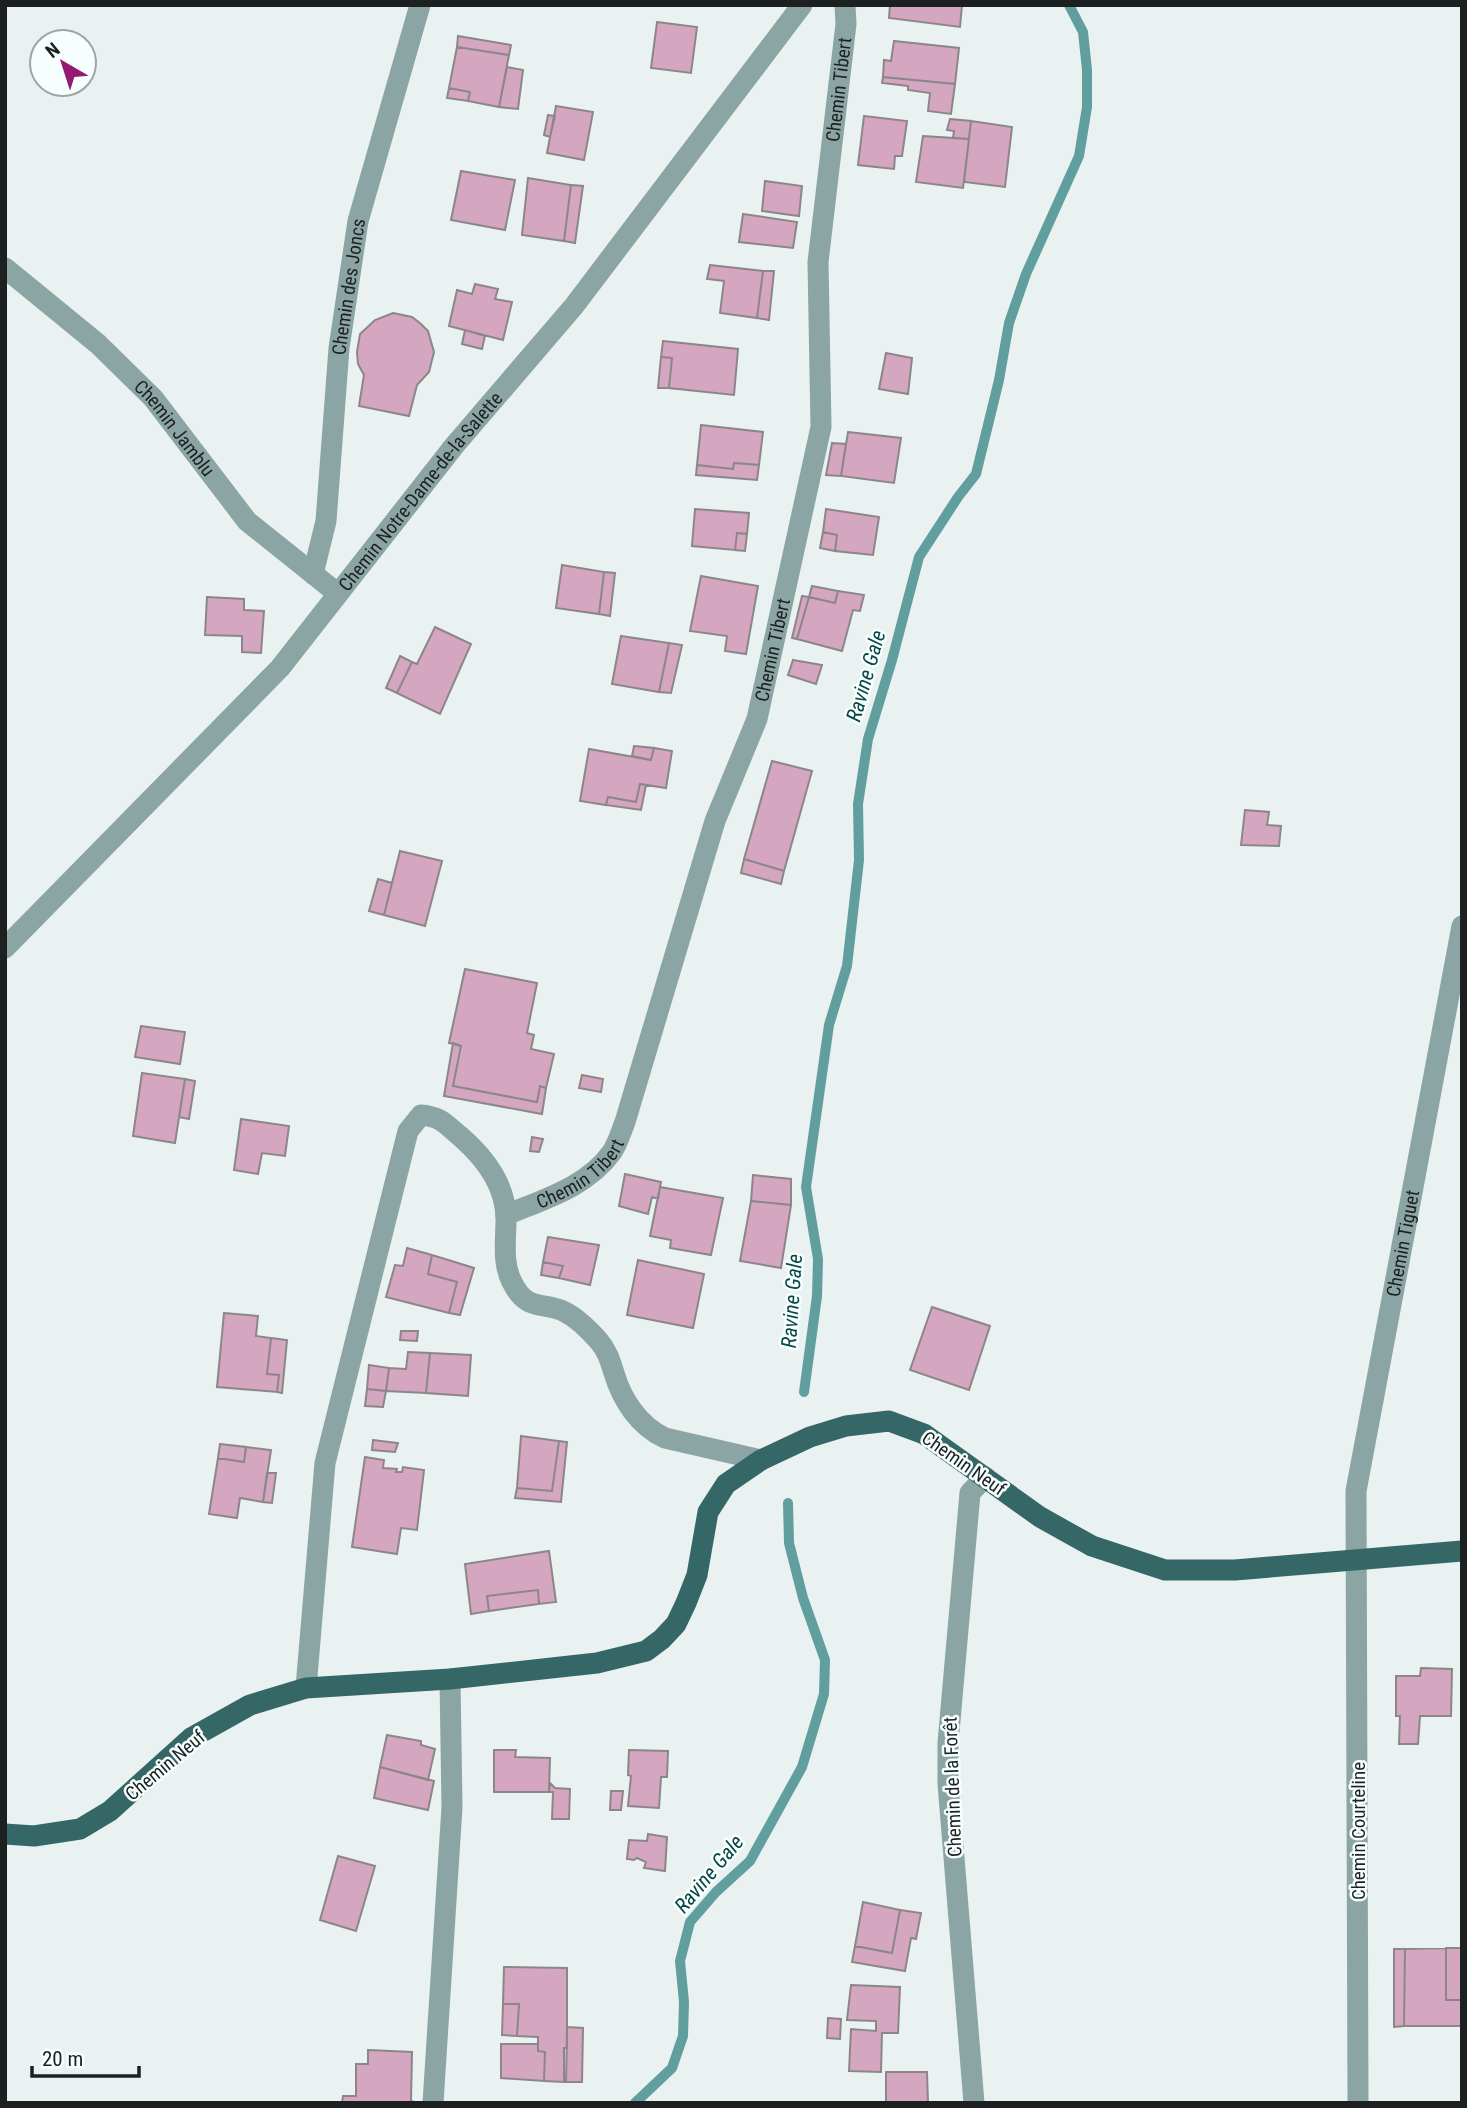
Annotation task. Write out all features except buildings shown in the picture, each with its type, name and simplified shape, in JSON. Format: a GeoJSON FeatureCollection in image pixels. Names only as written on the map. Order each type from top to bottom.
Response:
{"type":"FeatureCollection","features":[{"type":"Feature","properties":{"kind":"main road","name":"Chemin Neuf"},"geometry":{"type":"LineString","coordinates":[[5,1834],[34,1836],[80,1829],[110,1811],[191,1738],[250,1705],[306,1688],[450,1679],[597,1663],[646,1651],[676,1625],[686,1604],[697,1575],[708,1512],[726,1483],[761,1460],[810,1437],[846,1426],[889,1421],[925,1434],[1040,1517],[1092,1546],[1165,1570],[1235,1570],[1462,1551]]}},
{"type":"Feature","properties":{"kind":"street","name":"Chemin des Joncs"},"geometry":{"type":"LineString","coordinates":[[313,574],[326,521],[339,348],[358,221],[420,5]]}},
{"type":"Feature","properties":{"kind":"street","name":"Chemin Notre-Dame-de-la-Salette"},"geometry":{"type":"LineString","coordinates":[[5,948],[280,668],[454,446],[574,306],[802,5]]}},
{"type":"Feature","properties":{"kind":"street","name":"Chemin Tibert"},"geometry":{"type":"LineString","coordinates":[[506,1215],[576,1186],[597,1169],[613,1150],[625,1122],[715,821],[757,719],[821,427],[818,262],[846,24],[845,5]]}},
{"type":"Feature","properties":{"kind":"street","name":"Chemin Jamblu"},"geometry":{"type":"LineString","coordinates":[[5,268],[98,344],[153,398],[247,521],[337,593]]}},
{"type":"Feature","properties":{"kind":"street","name":"Chemin Tiguet"},"geometry":{"type":"LineString","coordinates":[[1357,1559],[1356,1491],[1462,926]]}},
{"type":"Feature","properties":{"kind":"street","name":"Chemin Tibert"},"geometry":{"type":"LineString","coordinates":[[306,1688],[325,1463],[408,1131],[421,1115],[437,1117],[481,1155],[499,1185],[506,1215],[508,1273],[518,1292],[535,1305],[564,1311],[598,1339],[610,1357],[624,1397],[632,1411],[653,1432],[665,1438],[761,1460]]}},
{"type":"Feature","properties":{"kind":"street","name":"Chemin de la Forêt"},"geometry":{"type":"LineString","coordinates":[[974,2103],[948,1784],[948,1743],[971,1493],[985,1477]]}},
{"type":"Feature","properties":{"kind":"street","name":"Chemin Courteline"},"geometry":{"type":"LineString","coordinates":[[1357,1559],[1358,2103]]}},
{"type":"Feature","properties":{"kind":"street"},"geometry":{"type":"LineString","coordinates":[[433,2103],[452,1807],[450,1679]]}},
{"type":"Feature","properties":{"kind":"waterway","name":"Ravine Gale"},"geometry":{"type":"LineString","coordinates":[[804,1392],[817,1296],[818,1259],[806,1187],[829,1025],[847,966],[859,860],[858,804],[868,739],[919,557],[976,474],[999,380],[1009,323],[1026,274],[1079,156],[1087,107],[1087,70],[1083,32],[1069,5]]}},
{"type":"Feature","properties":{"kind":"waterway","name":"Ravine Gale"},"geometry":{"type":"LineString","coordinates":[[635,2103],[672,2068],[683,2036],[684,2002],[680,1961],[690,1922],[716,1892],[750,1861],[802,1767],[824,1694],[825,1660],[803,1598],[789,1543],[788,1503]]}}]}
